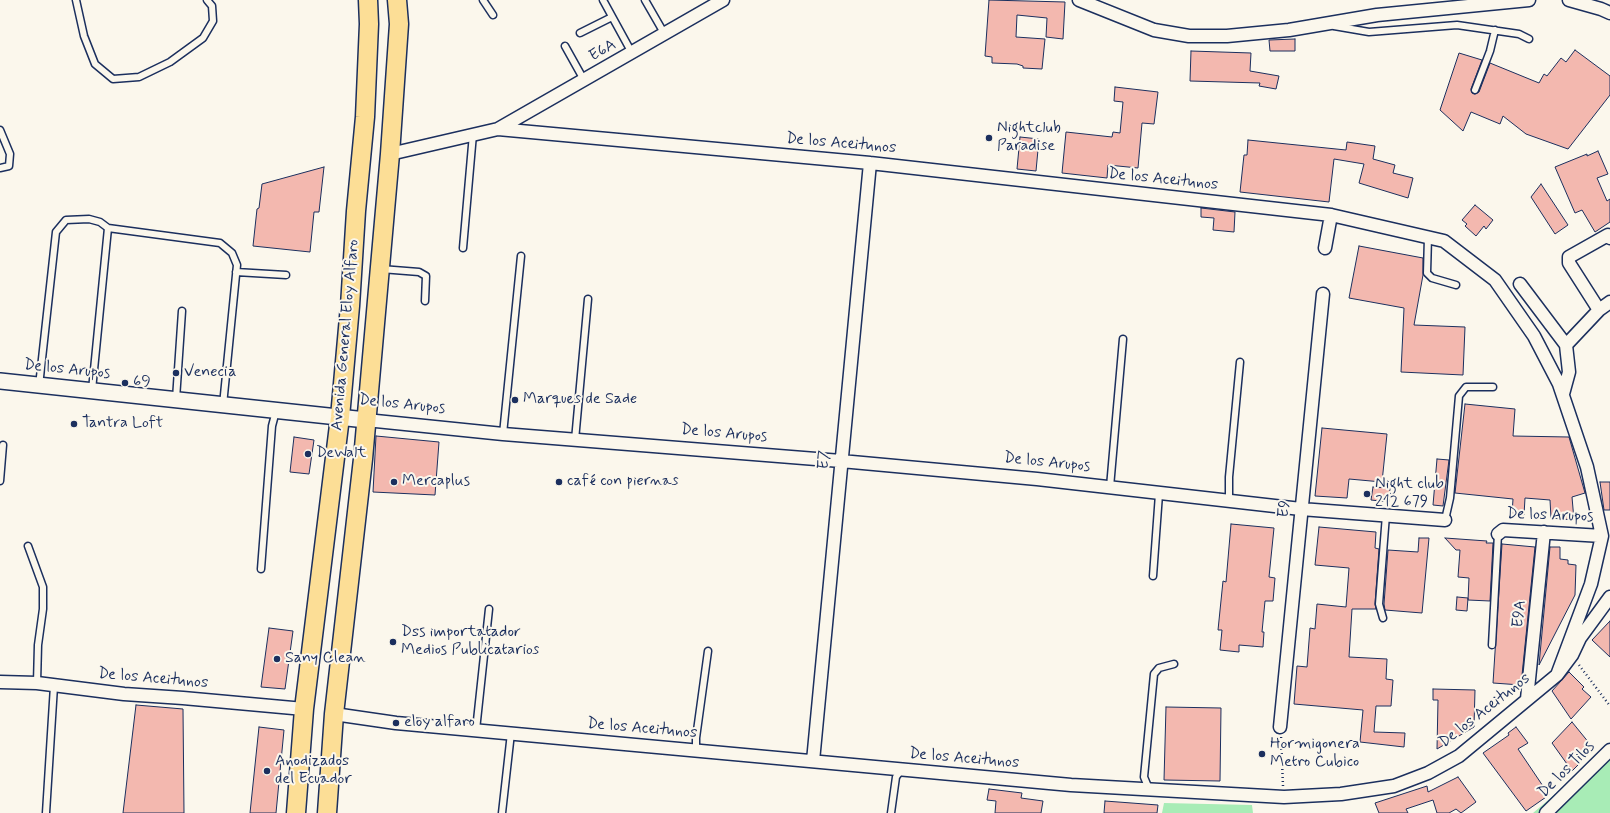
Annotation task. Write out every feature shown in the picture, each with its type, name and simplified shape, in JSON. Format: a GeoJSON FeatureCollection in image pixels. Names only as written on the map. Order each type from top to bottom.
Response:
{"type":"FeatureCollection","features":[{"type":"Feature","properties":{"kind":"main road","name":"Avenida General Eloy Alfaro"},"geometry":{"type":"LineString","coordinates":[[296,813],[304,709],[340,417],[350,306],[356,211],[365,117],[370,24],[368,0]]}},
{"type":"Feature","properties":{"kind":"main road","name":"Avenida General Eloy Alfaro"},"geometry":{"type":"LineString","coordinates":[[327,813],[334,714],[366,420],[390,154],[399,24],[397,0]]}},
{"type":"Feature","properties":{"kind":"street","name":"E6A"},"geometry":{"type":"LineString","coordinates":[[498,129],[723,0]]}},
{"type":"Feature","properties":{"kind":"street"},"geometry":{"type":"LineString","coordinates":[[1078,0],[1154,30],[1189,36],[1234,35],[1289,30],[1377,15],[1529,0]]}},
{"type":"Feature","properties":{"kind":"street"},"geometry":{"type":"LineString","coordinates":[[1569,0],[1610,13]]}},
{"type":"Feature","properties":{"kind":"street","name":"De los Aceitunos"},"geometry":{"type":"LineString","coordinates":[[390,154],[498,129],[870,163],[1331,215],[1444,241],[1495,280],[1534,336],[1559,384],[1587,467],[1602,536],[1591,584],[1557,675]]}},
{"type":"Feature","properties":{"kind":"street","name":"E7"},"geometry":{"type":"LineString","coordinates":[[813,761],[870,163]]}},
{"type":"Feature","properties":{"kind":"street"},"geometry":{"type":"LineString","coordinates":[[1325,248],[1331,215]]}},
{"type":"Feature","properties":{"kind":"street"},"geometry":{"type":"LineString","coordinates":[[1599,310],[1569,263],[1569,257],[1609,236]]}},
{"type":"Feature","properties":{"kind":"street"},"geometry":{"type":"LineString","coordinates":[[1520,284],[1566,345],[1569,372],[1563,394]]}},
{"type":"Feature","properties":{"kind":"street","name":"E9"},"geometry":{"type":"LineString","coordinates":[[1280,727],[1323,294]]}},
{"type":"Feature","properties":{"kind":"street"},"geometry":{"type":"LineString","coordinates":[[1566,345],[1599,310],[1610,302]]}},
{"type":"Feature","properties":{"kind":"street","name":"De los Arupos"},"geometry":{"type":"LineString","coordinates":[[0,381],[503,434],[842,461],[1110,487],[1158,494],[1301,508],[1445,520]]}},
{"type":"Feature","properties":{"kind":"street","name":"De los Arupos"},"geometry":{"type":"LineString","coordinates":[[1498,534],[1503,530],[1602,536]]}},
{"type":"Feature","properties":{"kind":"street","name":"E9A"},"geometry":{"type":"LineString","coordinates":[[1527,699],[1544,532]]}},
{"type":"Feature","properties":{"kind":"street","name":"De los Aceitunos"},"geometry":{"type":"LineString","coordinates":[[334,714],[396,723],[1071,785],[1284,797],[1340,794],[1394,786],[1428,773],[1459,756],[1557,675],[1572,655],[1580,638],[1610,597]]}},
{"type":"Feature","properties":{"kind":"street","name":"De los Aceitunos"},"geometry":{"type":"LineString","coordinates":[[0,682],[37,683],[124,694],[304,709]]}},
{"type":"Feature","properties":{"kind":"street","name":"De los Tilos"},"geometry":{"type":"LineString","coordinates":[[1546,813],[1610,750]]}},
{"type":"Feature","properties":{"kind":"lane"},"geometry":{"type":"LineString","coordinates":[[76,0],[84,36],[96,64],[113,79],[139,77],[170,62],[202,38],[213,21],[212,6],[207,0]]}},
{"type":"Feature","properties":{"kind":"lane"},"geometry":{"type":"LineString","coordinates":[[483,0],[493,15]]}},
{"type":"Feature","properties":{"kind":"lane"},"geometry":{"type":"LineString","coordinates":[[603,0],[632,53]]}},
{"type":"Feature","properties":{"kind":"lane"},"geometry":{"type":"LineString","coordinates":[[646,0],[664,33]]}},
{"type":"Feature","properties":{"kind":"lane"},"geometry":{"type":"LineString","coordinates":[[580,33],[612,17]]}},
{"type":"Feature","properties":{"kind":"lane"},"geometry":{"type":"LineString","coordinates":[[1327,24],[1369,32],[1458,25],[1519,34],[1529,39]]}},
{"type":"Feature","properties":{"kind":"lane"},"geometry":{"type":"LineString","coordinates":[[1475,90],[1490,51],[1495,30]]}},
{"type":"Feature","properties":{"kind":"lane"},"geometry":{"type":"LineString","coordinates":[[565,46],[584,80]]}},
{"type":"Feature","properties":{"kind":"lane"},"geometry":{"type":"LineString","coordinates":[[0,130],[10,154],[9,166],[0,168]]}},
{"type":"Feature","properties":{"kind":"lane"},"geometry":{"type":"LineString","coordinates":[[463,248],[473,134]]}},
{"type":"Feature","properties":{"kind":"lane"},"geometry":{"type":"LineString","coordinates":[[39,386],[56,232],[66,220],[89,219],[100,222],[108,228],[220,243],[232,253],[236,265],[236,272],[223,405]]}},
{"type":"Feature","properties":{"kind":"lane"},"geometry":{"type":"LineString","coordinates":[[92,390],[108,228]]}},
{"type":"Feature","properties":{"kind":"lane"},"geometry":{"type":"LineString","coordinates":[[1428,237],[1427,273],[1432,278],[1456,285]]}},
{"type":"Feature","properties":{"kind":"lane"},"geometry":{"type":"LineString","coordinates":[[503,434],[521,256]]}},
{"type":"Feature","properties":{"kind":"lane"},"geometry":{"type":"LineString","coordinates":[[380,269],[419,272],[426,276],[425,301]]}},
{"type":"Feature","properties":{"kind":"lane"},"geometry":{"type":"LineString","coordinates":[[236,272],[286,275]]}},
{"type":"Feature","properties":{"kind":"lane"},"geometry":{"type":"LineString","coordinates":[[575,440],[588,299]]}},
{"type":"Feature","properties":{"kind":"lane"},"geometry":{"type":"LineString","coordinates":[[176,400],[182,311]]}},
{"type":"Feature","properties":{"kind":"lane"},"geometry":{"type":"LineString","coordinates":[[1110,487],[1123,339]]}},
{"type":"Feature","properties":{"kind":"lane"},"geometry":{"type":"LineString","coordinates":[[1230,501],[1230,463],[1240,362]]}},
{"type":"Feature","properties":{"kind":"lane"},"geometry":{"type":"LineString","coordinates":[[1445,520],[1450,498],[1459,396],[1466,387],[1493,387]]}},
{"type":"Feature","properties":{"kind":"lane"},"geometry":{"type":"LineString","coordinates":[[261,569],[272,426],[276,411]]}},
{"type":"Feature","properties":{"kind":"lane"},"geometry":{"type":"LineString","coordinates":[[0,481],[3,445]]}},
{"type":"Feature","properties":{"kind":"lane"},"geometry":{"type":"LineString","coordinates":[[1154,576],[1158,494]]}},
{"type":"Feature","properties":{"kind":"lane"},"geometry":{"type":"LineString","coordinates":[[1383,618],[1379,604],[1386,515]]}},
{"type":"Feature","properties":{"kind":"lane"},"geometry":{"type":"LineString","coordinates":[[1492,645],[1498,534]]}},
{"type":"Feature","properties":{"kind":"lane"},"geometry":{"type":"LineString","coordinates":[[28,546],[43,587],[43,609],[38,645],[37,683]]}},
{"type":"Feature","properties":{"kind":"lane"},"geometry":{"type":"LineString","coordinates":[[476,730],[488,609]]}},
{"type":"Feature","properties":{"kind":"lane"},"geometry":{"type":"LineString","coordinates":[[696,750],[696,738],[708,651]]}},
{"type":"Feature","properties":{"kind":"lane"},"geometry":{"type":"LineString","coordinates":[[1149,789],[1144,777],[1154,674],[1159,668],[1174,664]]}},
{"type":"Feature","properties":{"kind":"lane"},"geometry":{"type":"LineString","coordinates":[[46,813],[54,686]]}},
{"type":"Feature","properties":{"kind":"lane"},"geometry":{"type":"LineString","coordinates":[[502,813],[511,733]]}},
{"type":"Feature","properties":{"kind":"lane"},"geometry":{"type":"LineString","coordinates":[[891,813],[896,777],[902,769]]}},
{"type":"Feature","properties":{"kind":"path"},"geometry":{"type":"LineString","coordinates":[[1572,655],[1610,706]]}},
{"type":"Feature","properties":{"kind":"path"},"geometry":{"type":"LineString","coordinates":[[1280,727],[1284,797]]}},
{"type":"Feature","properties":{"kind":"green space"},"geometry":{"type":"Polygon","coordinates":[[[1607,750],[1610,751],[1610,813],[1533,813],[1607,750]]]}},
{"type":"Feature","properties":{"kind":"green space"},"geometry":{"type":"Polygon","coordinates":[[[1164,803],[1252,805],[1253,813],[1162,813],[1164,803]]]}},
{"type":"Feature","properties":{"kind":"building"},"geometry":{"type":"Polygon","coordinates":[[[989,0],[1065,2],[1063,39],[1046,37],[1047,18],[1017,15],[1016,37],[1045,39],[1042,69],[1023,68],[1023,66],[1017,64],[992,63],[992,57],[985,56],[989,0]]]}},
{"type":"Feature","properties":{"kind":"building"},"geometry":{"type":"Polygon","coordinates":[[[1295,39],[1295,51],[1270,51],[1269,40],[1295,39]]]}},
{"type":"Feature","properties":{"kind":"building"},"geometry":{"type":"Polygon","coordinates":[[[1575,50],[1610,76],[1610,95],[1568,149],[1526,134],[1503,116],[1500,124],[1471,112],[1463,131],[1440,110],[1459,53],[1482,60],[1471,89],[1472,93],[1475,94],[1479,92],[1490,63],[1539,83],[1544,74],[1547,76],[1561,58],[1566,62],[1575,50]]]}},
{"type":"Feature","properties":{"kind":"building"},"geometry":{"type":"Polygon","coordinates":[[[1191,51],[1251,53],[1250,71],[1279,76],[1276,89],[1259,86],[1260,83],[1190,81],[1191,51]]]}},
{"type":"Feature","properties":{"kind":"building"},"geometry":{"type":"Polygon","coordinates":[[[1115,87],[1158,92],[1154,124],[1142,123],[1138,168],[1108,165],[1107,178],[1062,173],[1066,132],[1112,137],[1113,132],[1120,133],[1123,102],[1114,101],[1115,87]]]}},
{"type":"Feature","properties":{"kind":"building"},"geometry":{"type":"Polygon","coordinates":[[[1020,137],[1039,139],[1036,171],[1017,169],[1020,137]]]}},
{"type":"Feature","properties":{"kind":"building"},"geometry":{"type":"Polygon","coordinates":[[[1248,140],[1346,150],[1347,142],[1375,146],[1373,159],[1395,165],[1393,173],[1413,178],[1408,198],[1359,183],[1364,164],[1334,159],[1329,202],[1240,192],[1244,155],[1247,155],[1248,140]]]}},
{"type":"Feature","properties":{"kind":"building"},"geometry":{"type":"Polygon","coordinates":[[[1598,151],[1608,174],[1597,178],[1607,201],[1610,199],[1610,222],[1595,232],[1582,210],[1575,213],[1555,167],[1598,151]]]}},
{"type":"Feature","properties":{"kind":"building"},"geometry":{"type":"Polygon","coordinates":[[[324,167],[319,212],[314,212],[310,252],[253,246],[257,209],[259,208],[262,184],[324,167]]]}},
{"type":"Feature","properties":{"kind":"building"},"geometry":{"type":"Polygon","coordinates":[[[1541,184],[1568,225],[1555,234],[1531,197],[1541,184]]]}},
{"type":"Feature","properties":{"kind":"building"},"geometry":{"type":"Polygon","coordinates":[[[1475,205],[1493,220],[1486,229],[1484,226],[1476,236],[1465,226],[1467,224],[1462,220],[1475,205]]]}},
{"type":"Feature","properties":{"kind":"building"},"geometry":{"type":"Polygon","coordinates":[[[1201,208],[1235,212],[1234,232],[1213,230],[1214,218],[1201,217],[1201,208]]]}},
{"type":"Feature","properties":{"kind":"building"},"geometry":{"type":"Polygon","coordinates":[[[1359,246],[1423,258],[1423,275],[1414,325],[1465,327],[1463,375],[1401,372],[1404,308],[1349,298],[1359,246]]]}},
{"type":"Feature","properties":{"kind":"building"},"geometry":{"type":"Polygon","coordinates":[[[1465,404],[1515,409],[1513,436],[1569,437],[1585,493],[1572,497],[1574,520],[1551,518],[1550,500],[1525,498],[1524,515],[1512,514],[1513,499],[1455,493],[1465,404]]]}},
{"type":"Feature","properties":{"kind":"building"},"geometry":{"type":"Polygon","coordinates":[[[1322,428],[1387,434],[1382,482],[1349,479],[1347,498],[1315,496],[1322,428]]]}},
{"type":"Feature","properties":{"kind":"building"},"geometry":{"type":"Polygon","coordinates":[[[376,436],[439,442],[435,495],[373,492],[376,436]]]}},
{"type":"Feature","properties":{"kind":"building"},"geometry":{"type":"Polygon","coordinates":[[[294,437],[314,440],[309,474],[290,472],[294,437]]]}},
{"type":"Feature","properties":{"kind":"building"},"geometry":{"type":"Polygon","coordinates":[[[1437,459],[1449,460],[1443,506],[1433,505],[1437,459]]]}},
{"type":"Feature","properties":{"kind":"building"},"geometry":{"type":"Polygon","coordinates":[[[1600,482],[1610,482],[1610,510],[1604,510],[1600,482]]]}},
{"type":"Feature","properties":{"kind":"building"},"geometry":{"type":"Polygon","coordinates":[[[1373,487],[1390,488],[1389,502],[1371,500],[1373,487]]]}},
{"type":"Feature","properties":{"kind":"building"},"geometry":{"type":"Polygon","coordinates":[[[1231,524],[1274,528],[1269,577],[1275,578],[1273,601],[1265,601],[1262,632],[1264,632],[1263,647],[1239,645],[1239,652],[1220,650],[1222,630],[1218,630],[1223,581],[1226,582],[1231,524]]]}},
{"type":"Feature","properties":{"kind":"building"},"geometry":{"type":"Polygon","coordinates":[[[1319,527],[1376,532],[1375,548],[1379,549],[1375,604],[1376,609],[1352,609],[1349,657],[1387,659],[1386,679],[1393,680],[1391,706],[1376,706],[1374,732],[1405,733],[1404,747],[1360,742],[1363,710],[1294,704],[1297,666],[1307,667],[1310,628],[1315,629],[1317,604],[1346,607],[1349,568],[1315,565],[1319,527]]]}},
{"type":"Feature","properties":{"kind":"building"},"geometry":{"type":"Polygon","coordinates":[[[1419,538],[1429,538],[1422,613],[1385,610],[1384,604],[1388,550],[1418,552],[1419,538]]]}},
{"type":"Feature","properties":{"kind":"building"},"geometry":{"type":"Polygon","coordinates":[[[1445,538],[1487,541],[1486,543],[1493,543],[1490,601],[1468,600],[1469,578],[1458,577],[1460,550],[1456,550],[1445,538]]]}},
{"type":"Feature","properties":{"kind":"building"},"geometry":{"type":"Polygon","coordinates":[[[1502,544],[1535,547],[1521,685],[1493,683],[1502,544]]]}},
{"type":"Feature","properties":{"kind":"building"},"geometry":{"type":"Polygon","coordinates":[[[1550,547],[1560,547],[1560,559],[1568,560],[1568,564],[1576,565],[1575,595],[1539,665],[1550,547]]]}},
{"type":"Feature","properties":{"kind":"building"},"geometry":{"type":"Polygon","coordinates":[[[1457,597],[1468,598],[1467,611],[1456,610],[1457,597]]]}},
{"type":"Feature","properties":{"kind":"building"},"geometry":{"type":"Polygon","coordinates":[[[1610,621],[1610,657],[1592,640],[1610,621]]]}},
{"type":"Feature","properties":{"kind":"building","name":"Sany Clean"},"geometry":{"type":"Polygon","coordinates":[[[269,628],[293,631],[285,689],[261,687],[269,628]]]}},
{"type":"Feature","properties":{"kind":"building"},"geometry":{"type":"Polygon","coordinates":[[[1569,672],[1584,687],[1582,689],[1591,697],[1571,719],[1552,691],[1569,672]]]}},
{"type":"Feature","properties":{"kind":"building"},"geometry":{"type":"Polygon","coordinates":[[[1433,689],[1475,690],[1474,727],[1437,749],[1438,700],[1433,700],[1433,689]]]}},
{"type":"Feature","properties":{"kind":"building"},"geometry":{"type":"Polygon","coordinates":[[[136,705],[183,709],[184,813],[123,813],[136,705]]]}},
{"type":"Feature","properties":{"kind":"building"},"geometry":{"type":"Polygon","coordinates":[[[1166,707],[1221,708],[1220,781],[1164,780],[1166,707]]]}},
{"type":"Feature","properties":{"kind":"building"},"geometry":{"type":"Polygon","coordinates":[[[1572,722],[1594,749],[1572,771],[1552,743],[1572,722]]]}},
{"type":"Feature","properties":{"kind":"building","name":"Anodizados del Ecuador"},"geometry":{"type":"Polygon","coordinates":[[[259,727],[284,730],[276,813],[250,813],[259,727]]]}},
{"type":"Feature","properties":{"kind":"building"},"geometry":{"type":"Polygon","coordinates":[[[1516,727],[1528,743],[1518,749],[1549,795],[1526,811],[1483,753],[1509,735],[1508,733],[1516,727]]]}},
{"type":"Feature","properties":{"kind":"building"},"geometry":{"type":"Polygon","coordinates":[[[1458,777],[1476,802],[1461,813],[1456,809],[1449,813],[1437,813],[1433,800],[1406,809],[1408,813],[1379,813],[1375,803],[1427,786],[1428,792],[1458,777]]]}},
{"type":"Feature","properties":{"kind":"building"},"geometry":{"type":"Polygon","coordinates":[[[989,789],[1022,793],[1021,798],[1043,801],[1041,813],[995,813],[996,801],[987,800],[989,789]]]}},
{"type":"Feature","properties":{"kind":"building"},"geometry":{"type":"Polygon","coordinates":[[[1105,801],[1158,805],[1157,813],[1104,813],[1105,801]]]}},
{"type":"Feature","properties":{"kind":"place","name":"Nightclub Paradise"},"geometry":{"type":"Point","coordinates":[989,138]}},
{"type":"Feature","properties":{"kind":"place","name":"Venecia"},"geometry":{"type":"Point","coordinates":[176,373]}},
{"type":"Feature","properties":{"kind":"place","name":"69"},"geometry":{"type":"Point","coordinates":[125,383]}},
{"type":"Feature","properties":{"kind":"place","name":"Marques de Sade"},"geometry":{"type":"Point","coordinates":[515,400]}},
{"type":"Feature","properties":{"kind":"place","name":"Tantra Loft"},"geometry":{"type":"Point","coordinates":[74,424]}},
{"type":"Feature","properties":{"kind":"place","name":"DeWalt"},"geometry":{"type":"Point","coordinates":[308,454]}},
{"type":"Feature","properties":{"kind":"place","name":"Mercaplus"},"geometry":{"type":"Point","coordinates":[394,482]}},
{"type":"Feature","properties":{"kind":"place","name":"café con piernas"},"geometry":{"type":"Point","coordinates":[559,482]}},
{"type":"Feature","properties":{"kind":"place","name":"Night club 212 679"},"geometry":{"type":"Point","coordinates":[1367,494]}},
{"type":"Feature","properties":{"kind":"place","name":"Dss importatador Medios Publicatarios"},"geometry":{"type":"Point","coordinates":[393,642]}},
{"type":"Feature","properties":{"kind":"place","name":"Sany Clean"},"geometry":{"type":"Point","coordinates":[277,659]}},
{"type":"Feature","properties":{"kind":"place","name":"eloy alfaro"},"geometry":{"type":"Point","coordinates":[396,723]}},
{"type":"Feature","properties":{"kind":"place","name":"Hormigonera Metro Cubico"},"geometry":{"type":"Point","coordinates":[1262,754]}},
{"type":"Feature","properties":{"kind":"place","name":"Anodizados del Ecuador"},"geometry":{"type":"Point","coordinates":[267,771]}}]}
